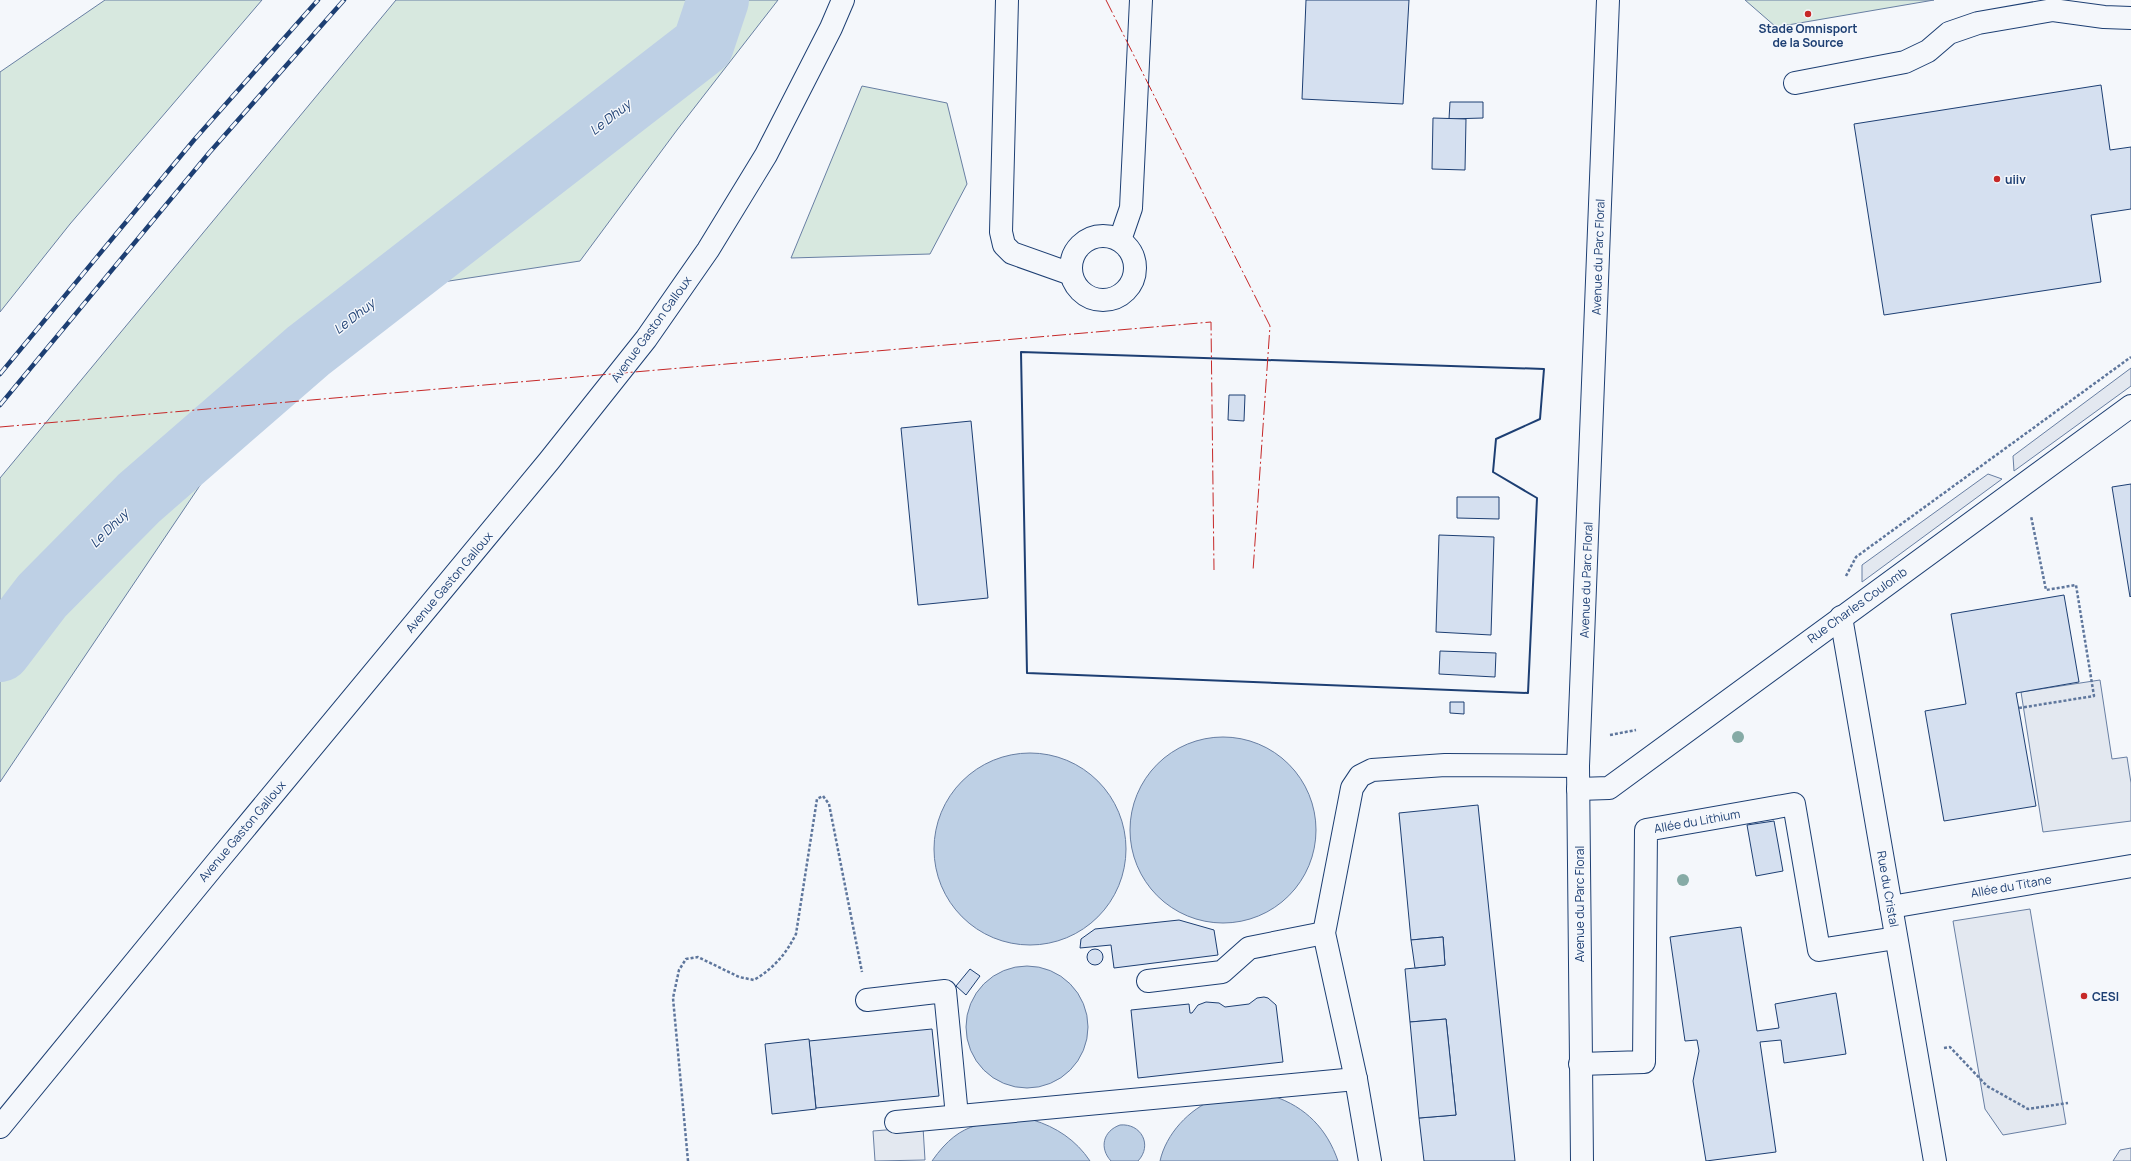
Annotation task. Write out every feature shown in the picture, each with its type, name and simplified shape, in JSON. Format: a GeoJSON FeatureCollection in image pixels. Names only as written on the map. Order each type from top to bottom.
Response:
{"type":"FeatureCollection","features":[{"type":"Feature","properties":{"kind":"main road","name":"Avenue Gaston Galloux"},"geometry":{"type":"LineString","coordinates":[[0,1127],[227,849],[549,461],[646,339],[708,250],[766,155],[831,28],[843,0]]}},
{"type":"Feature","properties":{"kind":"main road"},"geometry":{"type":"LineString","coordinates":[[1007,0],[1001,232],[1004,245],[1012,254],[1071,274]]}},
{"type":"Feature","properties":{"kind":"main road"},"geometry":{"type":"LineString","coordinates":[[1120,240],[1132,208],[1141,0]]}},
{"type":"Feature","properties":{"kind":"main road","name":"Avenue du Parc Floral"},"geometry":{"type":"LineString","coordinates":[[1582,1161],[1578,766],[1608,0]]}},
{"type":"Feature","properties":{"kind":"main road"},"geometry":{"type":"LineString","coordinates":[[1795,83],[1905,62],[1928,51],[1949,33],[1978,23],[2053,10],[2104,17],[2131,18]]}},
{"type":"Feature","properties":{"kind":"main road"},"geometry":{"type":"LineString","coordinates":[[1110,236],[1120,240],[1128,247],[1136,267],[1130,288],[1122,295],[1112,299],[1101,301],[1091,298],[1078,288],[1071,274],[1071,263],[1074,253],[1080,245],[1089,238],[1110,236]]}},
{"type":"Feature","properties":{"kind":"main road","name":"Rue Charles Coulomb"},"geometry":{"type":"LineString","coordinates":[[1578,789],[1609,788],[2131,406]]}},
{"type":"Feature","properties":{"kind":"main road","name":"Rue du Cristal"},"geometry":{"type":"LineString","coordinates":[[1841,617],[1935,1161]]}},
{"type":"Feature","properties":{"kind":"main road"},"geometry":{"type":"LineString","coordinates":[[1370,1161],[1356,1079],[1324,933],[1352,788],[1360,776],[1372,770],[1445,765],[1578,766]]}},
{"type":"Feature","properties":{"kind":"main road","name":"Allée du Lithium"},"geometry":{"type":"LineString","coordinates":[[1580,1064],[1644,1062],[1646,830],[1794,804],[1819,950],[1896,938]]}},
{"type":"Feature","properties":{"kind":"main road","name":"Allée du Titane"},"geometry":{"type":"LineString","coordinates":[[1891,907],[2131,866]]}},
{"type":"Feature","properties":{"kind":"main road"},"geometry":{"type":"LineString","coordinates":[[1148,981],[1222,972],[1248,948],[1324,933]]}},
{"type":"Feature","properties":{"kind":"main road"},"geometry":{"type":"LineString","coordinates":[[867,1000],[945,991],[957,1116]]}},
{"type":"Feature","properties":{"kind":"main road"},"geometry":{"type":"LineString","coordinates":[[896,1122],[1356,1079]]}},
{"type":"Feature","properties":{"kind":"path"},"geometry":{"type":"LineString","coordinates":[[1843,581],[1856,557],[2131,357]]}},
{"type":"Feature","properties":{"kind":"path"},"geometry":{"type":"LineString","coordinates":[[2019,708],[2094,696],[2076,585],[2046,590],[2030,512]]}},
{"type":"Feature","properties":{"kind":"path"},"geometry":{"type":"LineString","coordinates":[[1610,735],[1644,729]]}},
{"type":"Feature","properties":{"kind":"path"},"geometry":{"type":"LineString","coordinates":[[688,1161],[673,998],[679,970],[686,959],[698,957],[739,977],[754,980],[770,970],[788,950],[796,934],[818,799],[823,796],[829,804],[867,1000]]}},
{"type":"Feature","properties":{"kind":"path"},"geometry":{"type":"LineString","coordinates":[[1940,1048],[1950,1047],[1987,1086],[2028,1109],[2068,1103]]}},
{"type":"Feature","properties":{"kind":"shaded area"},"geometry":{"type":"Polygon","coordinates":[[[105,0],[262,0],[70,224],[0,312],[0,72],[105,0]]]}},
{"type":"Feature","properties":{"kind":"shaded area"},"geometry":{"type":"Polygon","coordinates":[[[396,0],[778,0],[677,130],[580,261],[325,300],[0,782],[0,478],[396,0]]]}},
{"type":"Feature","properties":{"kind":"shaded area","name":"Stade Omnisport de la Source"},"geometry":{"type":"Polygon","coordinates":[[[1745,0],[1934,0],[1776,27],[1745,0]]]}},
{"type":"Feature","properties":{"kind":"shaded area"},"geometry":{"type":"Polygon","coordinates":[[[862,86],[947,103],[967,184],[930,254],[791,258],[862,86]]]}},
{"type":"Feature","properties":{"kind":"shaded area"},"geometry":{"type":"Polygon","coordinates":[[[2131,368],[2131,386],[2014,471],[2013,456],[2131,368]]]}},
{"type":"Feature","properties":{"kind":"shaded area"},"geometry":{"type":"Polygon","coordinates":[[[1988,474],[2002,479],[1862,582],[1862,565],[1988,474]]]}},
{"type":"Feature","properties":{"kind":"shaded area"},"geometry":{"type":"Polygon","coordinates":[[[2100,680],[2112,759],[2127,757],[2131,783],[2131,821],[2043,832],[2021,692],[2100,680]]]}},
{"type":"Feature","properties":{"kind":"shaded area"},"geometry":{"type":"Polygon","coordinates":[[[2030,909],[2066,1124],[2003,1135],[1985,1109],[1953,921],[2030,909]]]}},
{"type":"Feature","properties":{"kind":"shaded area"},"geometry":{"type":"Polygon","coordinates":[[[923,1127],[925,1160],[875,1161],[873,1131],[923,1127]]]}},
{"type":"Feature","properties":{"kind":"shaded area"},"geometry":{"type":"Polygon","coordinates":[[[2131,1148],[2131,1161],[2113,1161],[2120,1150],[2131,1148]]]}},
{"type":"Feature","properties":{"kind":"water"},"geometry":{"type":"Polygon","coordinates":[[[1232,737],[1241,738],[1259,744],[1275,752],[1289,764],[1301,778],[1309,794],[1315,812],[1315,848],[1309,866],[1301,882],[1289,896],[1275,908],[1259,916],[1241,922],[1214,923],[1205,922],[1187,916],[1171,908],[1157,896],[1145,882],[1137,866],[1131,848],[1130,821],[1131,812],[1137,794],[1145,778],[1157,764],[1171,752],[1187,744],[1205,738],[1232,737]]]}},
{"type":"Feature","properties":{"kind":"water"},"geometry":{"type":"Polygon","coordinates":[[[1039,753],[1049,754],[1075,764],[1091,774],[1105,788],[1119,812],[1125,830],[1125,868],[1119,886],[1105,910],[1091,924],[1067,938],[1049,944],[1021,945],[1011,944],[985,934],[969,924],[955,910],[941,886],[935,868],[934,840],[935,830],[945,804],[955,788],[969,774],[993,760],[1011,754],[1039,753]]]}},
{"type":"Feature","properties":{"kind":"water"},"geometry":{"type":"Polygon","coordinates":[[[1027,966],[1050,970],[1061,976],[1070,984],[1078,993],[1084,1004],[1088,1027],[1084,1050],[1078,1061],[1070,1070],[1061,1078],[1050,1084],[1027,1088],[1004,1084],[993,1078],[984,1070],[976,1061],[970,1050],[966,1027],[970,1004],[976,993],[984,984],[993,976],[1004,970],[1027,966]]]}},
{"type":"Feature","properties":{"kind":"water"},"geometry":{"type":"Polygon","coordinates":[[[1273,1096],[1296,1106],[1314,1121],[1328,1139],[1338,1161],[1160,1161],[1167,1141],[1173,1132],[1188,1116],[1205,1103],[1215,1099],[1227,1097],[1273,1096]]]}},
{"type":"Feature","properties":{"kind":"water"},"geometry":{"type":"Polygon","coordinates":[[[1033,1120],[1050,1126],[1065,1135],[1084,1153],[1090,1161],[932,1161],[943,1147],[965,1130],[988,1123],[1033,1120]]]}},
{"type":"Feature","properties":{"kind":"water"},"geometry":{"type":"Polygon","coordinates":[[[1120,1125],[1127,1125],[1134,1128],[1139,1131],[1142,1136],[1144,1148],[1138,1161],[1111,1161],[1107,1156],[1104,1145],[1105,1140],[1110,1131],[1120,1125]]]}},
{"type":"Feature","properties":{"kind":"building"},"geometry":{"type":"Polygon","coordinates":[[[1306,0],[1409,0],[1403,104],[1302,99],[1306,0]]]}},
{"type":"Feature","properties":{"kind":"building","name":"uiiv"},"geometry":{"type":"Polygon","coordinates":[[[2101,85],[2110,150],[2131,147],[2131,209],[2091,215],[2101,282],[1884,315],[1854,124],[2101,85]]]}},
{"type":"Feature","properties":{"kind":"building"},"geometry":{"type":"Polygon","coordinates":[[[1450,102],[1483,102],[1483,118],[1449,119],[1450,102]]]}},
{"type":"Feature","properties":{"kind":"building"},"geometry":{"type":"Polygon","coordinates":[[[1433,118],[1466,119],[1465,170],[1432,169],[1433,118]]]}},
{"type":"Feature","properties":{"kind":"building"},"geometry":{"type":"Polygon","coordinates":[[[1229,395],[1245,395],[1244,421],[1228,420],[1229,395]]]}},
{"type":"Feature","properties":{"kind":"building"},"geometry":{"type":"Polygon","coordinates":[[[971,421],[988,598],[918,605],[901,428],[971,421]]]}},
{"type":"Feature","properties":{"kind":"building"},"geometry":{"type":"Polygon","coordinates":[[[2131,484],[2131,596],[2130,597],[2112,487],[2131,484]]]}},
{"type":"Feature","properties":{"kind":"building"},"geometry":{"type":"Polygon","coordinates":[[[1457,497],[1499,497],[1499,519],[1457,518],[1457,497]]]}},
{"type":"Feature","properties":{"kind":"building"},"geometry":{"type":"Polygon","coordinates":[[[1439,535],[1494,537],[1491,635],[1436,632],[1439,535]]]}},
{"type":"Feature","properties":{"kind":"building"},"geometry":{"type":"Polygon","coordinates":[[[2064,595],[2079,682],[2016,693],[2036,806],[1944,821],[1925,711],[1966,704],[1951,614],[2064,595]]]}},
{"type":"Feature","properties":{"kind":"building"},"geometry":{"type":"Polygon","coordinates":[[[1440,651],[1496,653],[1495,677],[1439,674],[1440,651]]]}},
{"type":"Feature","properties":{"kind":"building"},"geometry":{"type":"Polygon","coordinates":[[[1450,702],[1464,702],[1464,714],[1450,713],[1450,702]]]}},
{"type":"Feature","properties":{"kind":"building"},"geometry":{"type":"Polygon","coordinates":[[[1478,805],[1515,1161],[1424,1161],[1419,1118],[1456,1115],[1446,1019],[1410,1022],[1405,969],[1445,965],[1443,937],[1411,940],[1399,813],[1478,805]]]}},
{"type":"Feature","properties":{"kind":"building"},"geometry":{"type":"Polygon","coordinates":[[[1774,821],[1783,871],[1756,876],[1747,825],[1774,821]]]}},
{"type":"Feature","properties":{"kind":"building"},"geometry":{"type":"Polygon","coordinates":[[[1179,920],[1214,930],[1218,955],[1114,968],[1111,945],[1080,948],[1081,939],[1095,929],[1179,920]]]}},
{"type":"Feature","properties":{"kind":"building"},"geometry":{"type":"Polygon","coordinates":[[[1741,927],[1757,1031],[1779,1028],[1775,1004],[1836,993],[1846,1054],[1784,1063],[1781,1040],[1760,1042],[1776,1152],[1706,1161],[1693,1081],[1699,1051],[1697,1040],[1685,1041],[1670,937],[1741,927]]]}},
{"type":"Feature","properties":{"kind":"building"},"geometry":{"type":"Polygon","coordinates":[[[1443,937],[1445,965],[1415,968],[1411,940],[1443,937]]]}},
{"type":"Feature","properties":{"kind":"building"},"geometry":{"type":"Polygon","coordinates":[[[1095,949],[1102,954],[1103,957],[1098,964],[1095,965],[1088,960],[1087,957],[1092,950],[1095,949]]]}},
{"type":"Feature","properties":{"kind":"building"},"geometry":{"type":"Polygon","coordinates":[[[970,969],[980,976],[966,995],[956,986],[970,969]]]}},
{"type":"Feature","properties":{"kind":"building"},"geometry":{"type":"Polygon","coordinates":[[[1257,998],[1268,998],[1276,1005],[1283,1062],[1138,1078],[1131,1010],[1189,1004],[1190,1013],[1192,1013],[1198,1005],[1206,1002],[1219,1003],[1225,1007],[1249,1004],[1257,998]]]}},
{"type":"Feature","properties":{"kind":"building"},"geometry":{"type":"Polygon","coordinates":[[[1446,1019],[1456,1115],[1419,1118],[1410,1022],[1446,1019]]]}},
{"type":"Feature","properties":{"kind":"building"},"geometry":{"type":"Polygon","coordinates":[[[932,1029],[939,1096],[816,1108],[809,1041],[932,1029]]]}},
{"type":"Feature","properties":{"kind":"building"},"geometry":{"type":"Polygon","coordinates":[[[809,1039],[816,1109],[772,1114],[765,1044],[809,1039]]]}},
{"type":"Feature","properties":{"kind":"waterway","name":"Le Dhuy"},"geometry":{"type":"LineString","coordinates":[[0,651],[42,596],[139,498],[308,351],[703,45],[718,0]]}},
{"type":"Feature","properties":{"kind":"railway"},"geometry":{"type":"LineString","coordinates":[[0,374],[194,140],[318,0]]}},
{"type":"Feature","properties":{"kind":"railway"},"geometry":{"type":"LineString","coordinates":[[0,405],[209,153],[344,0]]}},
{"type":"Feature","properties":{"kind":"wall"},"geometry":{"type":"LineString","coordinates":[[1021,352],[1544,369],[1540,419],[1496,439],[1493,472],[1537,498],[1528,693],[1027,673],[1021,352]]}},
{"type":"Feature","properties":{"kind":"power"},"geometry":{"type":"LineString","coordinates":[[1106,0],[1270,326],[1253,571]]}},
{"type":"Feature","properties":{"kind":"power"},"geometry":{"type":"LineString","coordinates":[[0,427],[1211,322],[1214,570]]}},
{"type":"Feature","properties":{"kind":"place","name":"Stade Omnisport de la Source"},"geometry":{"type":"Point","coordinates":[1808,14]}},
{"type":"Feature","properties":{"kind":"place","name":"uiiv"},"geometry":{"type":"Point","coordinates":[1997,179]}},
{"type":"Feature","properties":{"kind":"place","name":"CESI"},"geometry":{"type":"Point","coordinates":[2084,996]}}]}
